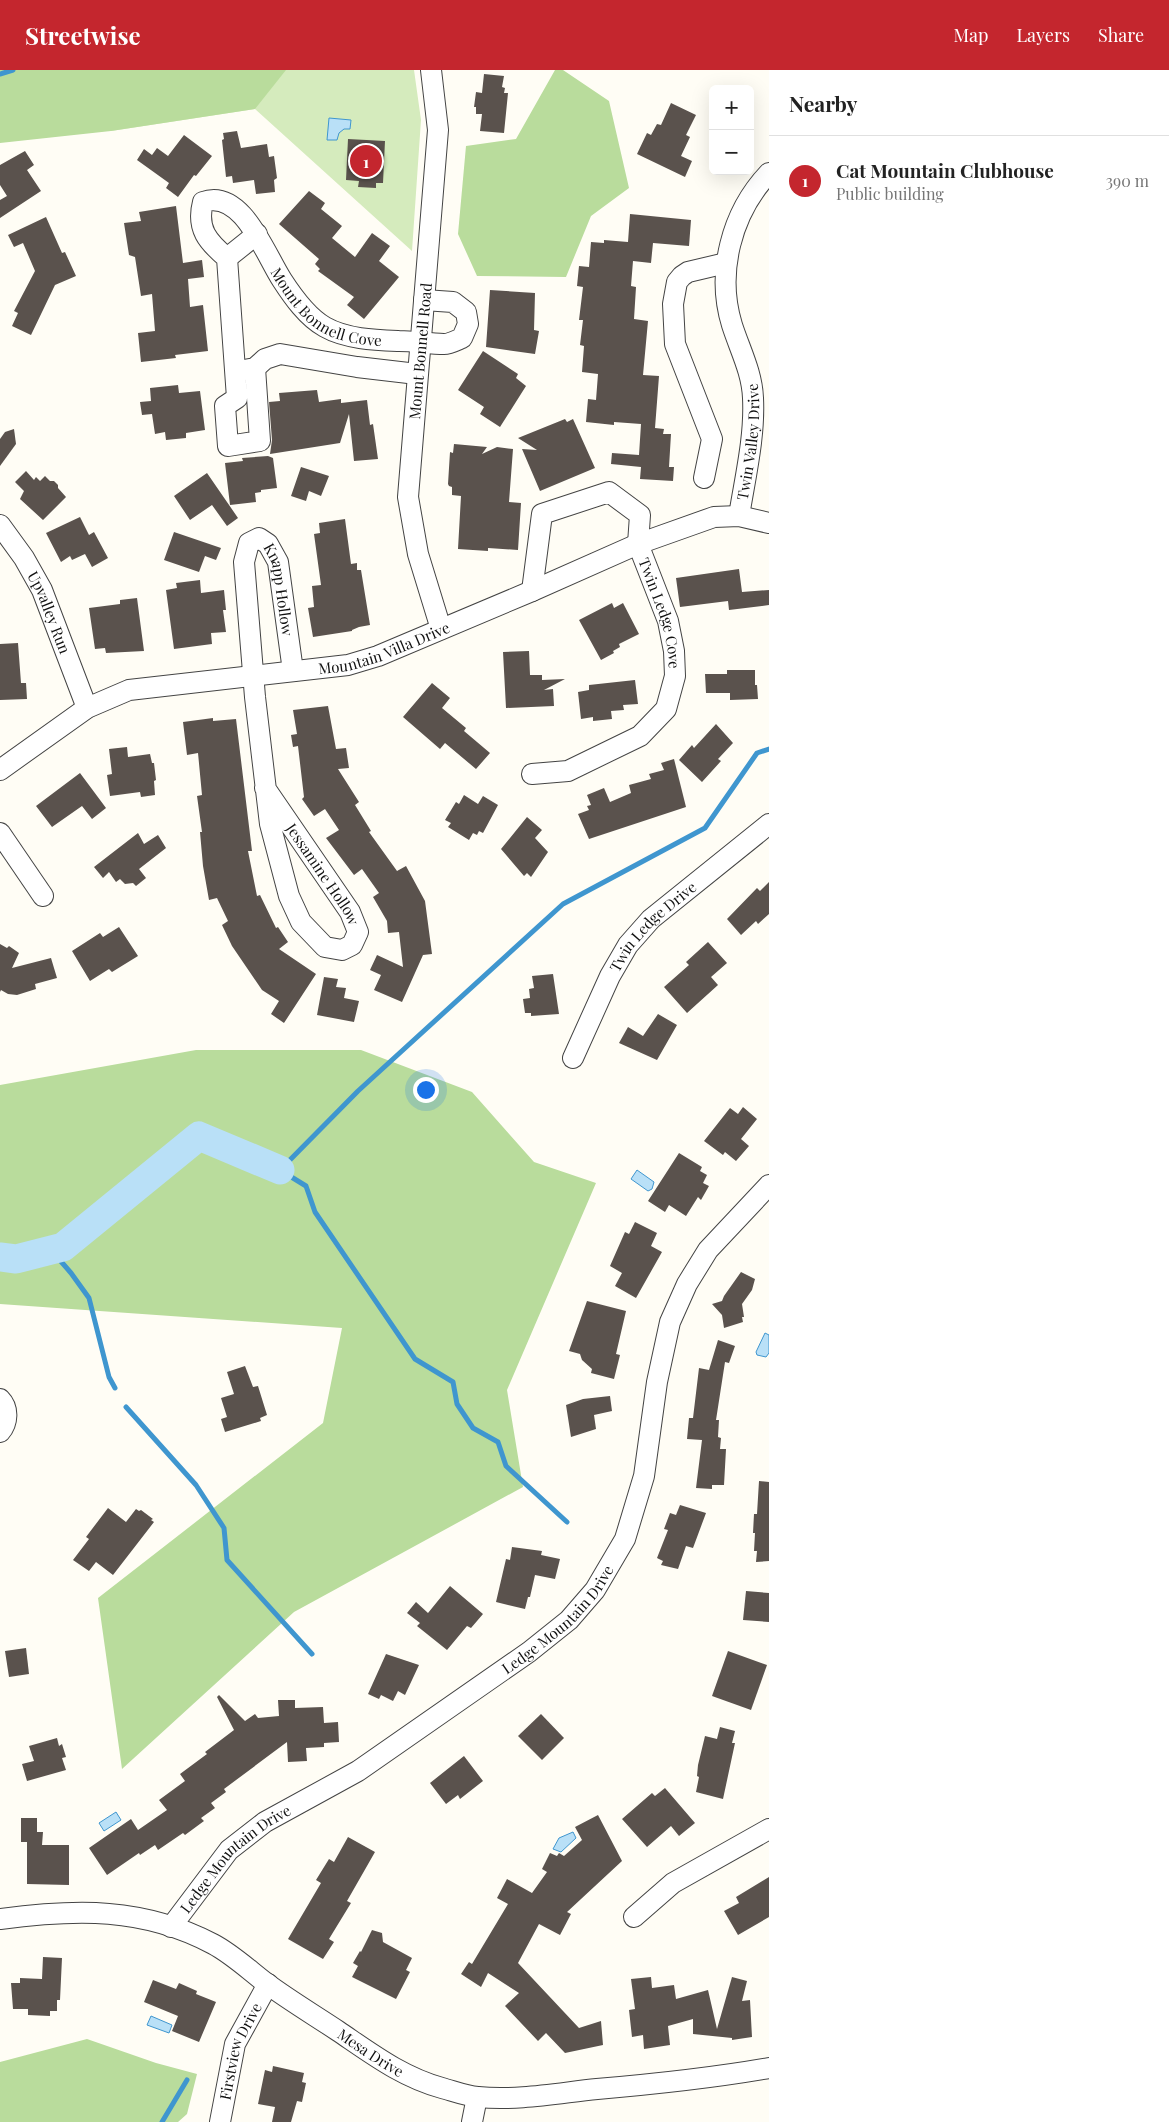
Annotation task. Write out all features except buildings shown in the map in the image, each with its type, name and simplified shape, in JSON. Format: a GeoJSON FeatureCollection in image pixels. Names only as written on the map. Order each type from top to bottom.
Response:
{"type":"FeatureCollection","features":[{"type":"Feature","properties":{"kind":"street","name":"Mount Bonnell Road"},"geometry":{"type":"LineString","coordinates":[[431,70],[438,130],[408,498],[418,554],[441,629]]}},
{"type":"Feature","properties":{"kind":"street","name":"Twin Valley Drive"},"geometry":{"type":"LineString","coordinates":[[739,516],[752,427],[753,399],[750,373],[732,325],[726,297],[726,263],[732,235],[743,209],[759,184],[769,173]]}},
{"type":"Feature","properties":{"kind":"street","name":"Mount Bonnell Cove"},"geometry":{"type":"LineString","coordinates":[[227,258],[209,243],[201,224],[200,212],[203,202],[221,199],[237,210],[258,234],[282,280],[306,311],[325,327],[351,336],[421,342]]}},
{"type":"Feature","properties":{"kind":"street"},"geometry":{"type":"LineString","coordinates":[[255,368],[260,441],[228,446],[225,406],[236,398],[227,258],[258,234]]}},
{"type":"Feature","properties":{"kind":"street"},"geometry":{"type":"LineString","coordinates":[[704,478],[712,439],[675,344],[673,304],[677,282],[682,276],[688,272],[726,263]]}},
{"type":"Feature","properties":{"kind":"street"},"geometry":{"type":"LineString","coordinates":[[421,342],[446,344],[462,338],[468,324],[466,312],[453,302],[424,300]]}},
{"type":"Feature","properties":{"kind":"street"},"geometry":{"type":"LineString","coordinates":[[234,371],[255,368],[265,359],[280,354],[357,367],[417,374]]}},
{"type":"Feature","properties":{"kind":"street"},"geometry":{"type":"LineString","coordinates":[[532,591],[542,514],[609,492],[640,515],[638,544]]}},
{"type":"Feature","properties":{"kind":"street","name":"Mountain Villa Drive"},"geometry":{"type":"LineString","coordinates":[[0,770],[87,708],[130,690],[252,675],[348,666],[378,656],[638,544],[714,516],[739,516],[769,523]]}},
{"type":"Feature","properties":{"kind":"street","name":"Upvalley Run"},"geometry":{"type":"LineString","coordinates":[[0,525],[24,558],[42,590],[87,708]]}},
{"type":"Feature","properties":{"kind":"street","name":"Knapp Hollow"},"geometry":{"type":"LineString","coordinates":[[252,675],[244,562],[249,542],[259,538],[268,544],[278,562],[293,671]]}},
{"type":"Feature","properties":{"kind":"street","name":"Twin Ledge Cove"},"geometry":{"type":"LineString","coordinates":[[532,774],[568,771],[640,736],[666,709],[675,676],[674,651],[668,621],[638,544]]}},
{"type":"Feature","properties":{"kind":"street","name":"Jessamine Hollow"},"geometry":{"type":"LineString","coordinates":[[252,675],[265,788],[270,824],[289,896],[301,922],[325,947],[342,950],[352,945],[358,932],[350,912],[265,788]]}},
{"type":"Feature","properties":{"kind":"street","name":"Twin Ledge Drive"},"geometry":{"type":"LineString","coordinates":[[573,1058],[610,976],[628,945],[651,919],[769,824]]}},
{"type":"Feature","properties":{"kind":"street"},"geometry":{"type":"LineString","coordinates":[[0,832],[43,896]]}},
{"type":"Feature","properties":{"kind":"street","name":"Ledge Mountain Drive"},"geometry":{"type":"LineString","coordinates":[[171,1927],[229,1850],[265,1822],[358,1771],[529,1652],[569,1620],[595,1590],[625,1539],[644,1476],[657,1382],[673,1314],[687,1284],[708,1250],[769,1185]]}},
{"type":"Feature","properties":{"kind":"street"},"geometry":{"type":"LineString","coordinates":[[0,1399],[7,1413],[5,1426],[0,1432]]}},
{"type":"Feature","properties":{"kind":"street"},"geometry":{"type":"LineString","coordinates":[[634,1917],[673,1883],[769,1829]]}},
{"type":"Feature","properties":{"kind":"street","name":"Mesa Drive"},"geometry":{"type":"LineString","coordinates":[[0,1919],[40,1914],[86,1912],[122,1914],[193,1934],[216,1945],[268,1984],[400,2073],[440,2088],[478,2097],[521,2096],[684,2081],[769,2068]]}},
{"type":"Feature","properties":{"kind":"street","name":"Firstview Drive"},"geometry":{"type":"LineString","coordinates":[[220,2122],[236,2044],[268,1984]]}},
{"type":"Feature","properties":{"kind":"street"},"geometry":{"type":"LineString","coordinates":[[472,2122],[478,2097]]}},
{"type":"Feature","properties":{"kind":"green space"},"geometry":{"type":"Polygon","coordinates":[[[0,70],[286,70],[255,109],[111,131],[0,143],[0,70]]]}},
{"type":"Feature","properties":{"kind":"green space"},"geometry":{"type":"Polygon","coordinates":[[[48,70],[414,70],[421,120],[412,251],[255,109],[111,131],[48,70]]]}},
{"type":"Feature","properties":{"kind":"green space"},"geometry":{"type":"Polygon","coordinates":[[[555,70],[563,70],[609,101],[629,188],[591,216],[566,277],[477,276],[458,234],[466,146],[516,139],[555,70]]]}},
{"type":"Feature","properties":{"kind":"green space"},"geometry":{"type":"Polygon","coordinates":[[[196,1050],[361,1050],[472,1092],[534,1162],[596,1183],[507,1390],[523,1487],[294,1612],[122,1769],[98,1598],[323,1423],[342,1328],[0,1304],[0,1085],[196,1050]]]}},
{"type":"Feature","properties":{"kind":"green space"},"geometry":{"type":"Polygon","coordinates":[[[87,2039],[156,2063],[197,2074],[187,2114],[178,2122],[0,2122],[0,2062],[87,2039]]]}},
{"type":"Feature","properties":{"kind":"water"},"geometry":{"type":"Polygon","coordinates":[[[329,118],[351,120],[350,129],[344,129],[339,133],[337,140],[327,140],[329,118]]]}},
{"type":"Feature","properties":{"kind":"water"},"geometry":{"type":"Polygon","coordinates":[[[637,1170],[654,1182],[652,1189],[648,1191],[631,1179],[637,1170]]]}},
{"type":"Feature","properties":{"kind":"water"},"geometry":{"type":"Polygon","coordinates":[[[765,1333],[769,1335],[769,1353],[766,1357],[757,1355],[756,1352],[765,1333]]]}},
{"type":"Feature","properties":{"kind":"water"},"geometry":{"type":"Polygon","coordinates":[[[116,1812],[121,1820],[104,1831],[99,1823],[116,1812]]]}},
{"type":"Feature","properties":{"kind":"water"},"geometry":{"type":"Polygon","coordinates":[[[573,1832],[576,1838],[561,1852],[553,1849],[559,1838],[573,1832]]]}},
{"type":"Feature","properties":{"kind":"water"},"geometry":{"type":"Polygon","coordinates":[[[151,2016],[172,2025],[169,2033],[147,2025],[151,2016]]]}},
{"type":"Feature","properties":{"kind":"waterway"},"geometry":{"type":"LineString","coordinates":[[0,74],[13,70]]}},
{"type":"Feature","properties":{"kind":"waterway"},"geometry":{"type":"LineString","coordinates":[[567,1522],[506,1466],[498,1442],[473,1428],[457,1404],[453,1382],[415,1359],[315,1212],[306,1186],[280,1170],[358,1091],[563,904],[705,828],[757,753],[769,749]]}},
{"type":"Feature","properties":{"kind":"waterway"},"geometry":{"type":"LineString","coordinates":[[0,1257],[16,1259],[63,1247],[199,1136],[280,1170]]}},
{"type":"Feature","properties":{"kind":"waterway"},"geometry":{"type":"LineString","coordinates":[[51,1250],[89,1298],[109,1377],[115,1388]]}},
{"type":"Feature","properties":{"kind":"waterway"},"geometry":{"type":"LineString","coordinates":[[126,1407],[196,1485],[224,1528],[227,1560],[312,1654]]}},
{"type":"Feature","properties":{"kind":"waterway"},"geometry":{"type":"LineString","coordinates":[[162,2122],[187,2080]]}},
{"type":"Feature","properties":{"kind":"place","name":"Cat Mountain Clubhouse"},"geometry":{"type":"Point","coordinates":[366,161]}}]}
